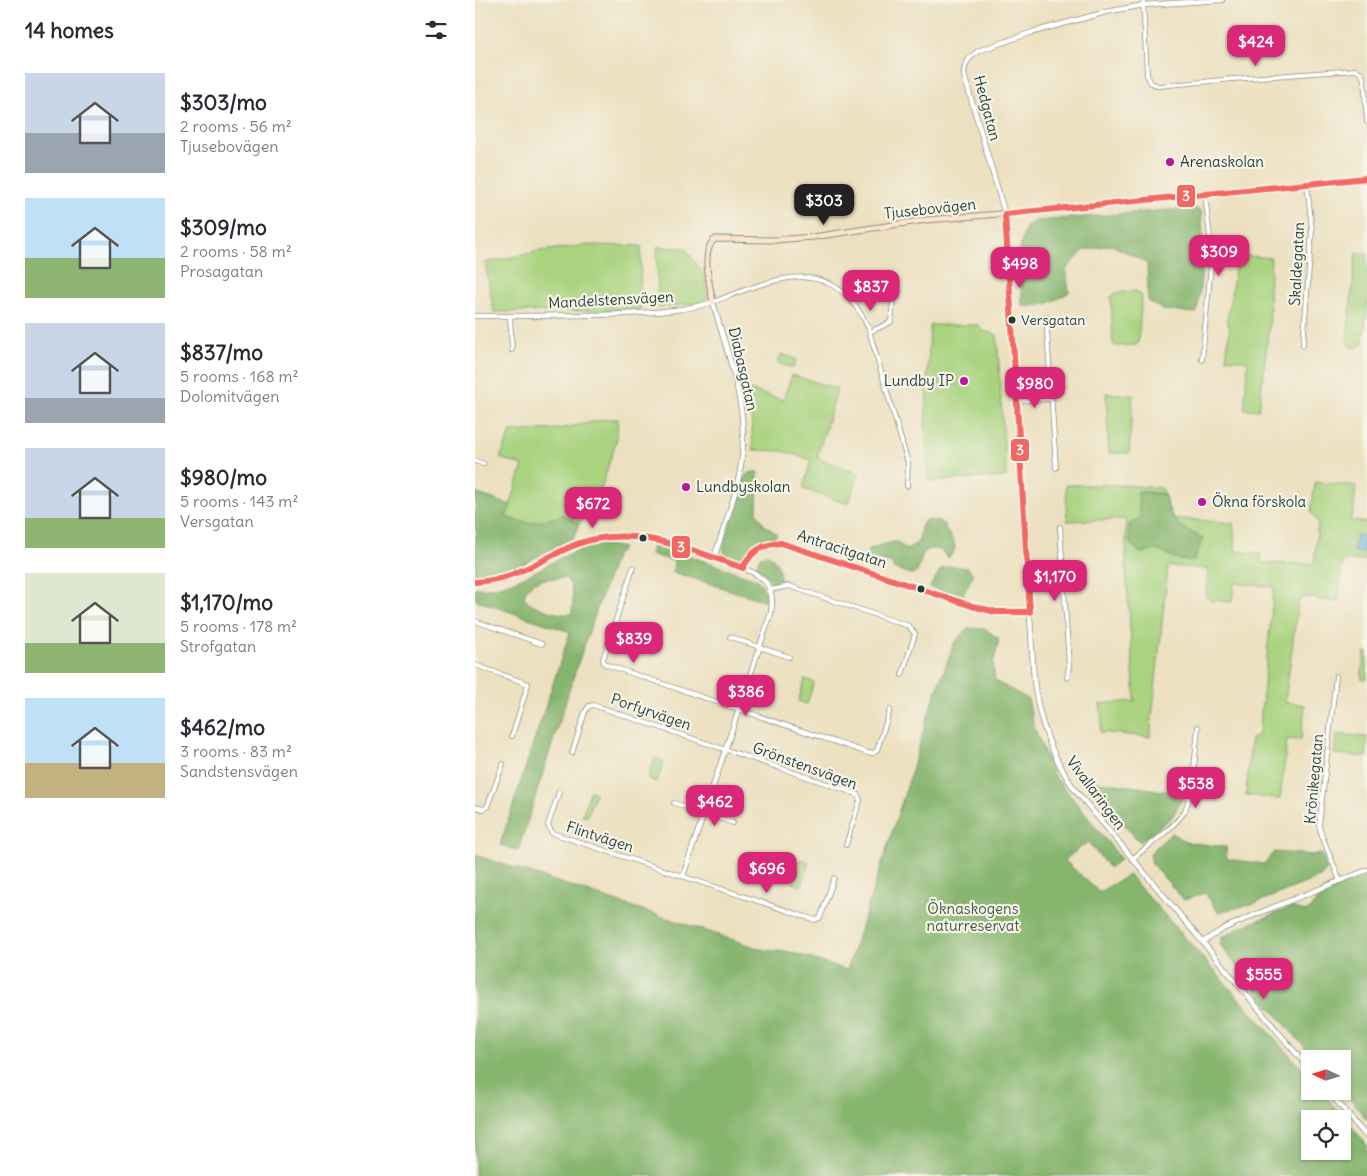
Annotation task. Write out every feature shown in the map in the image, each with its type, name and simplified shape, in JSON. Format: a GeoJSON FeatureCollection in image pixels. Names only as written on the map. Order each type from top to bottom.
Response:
{"type":"FeatureCollection","features":[{"type":"Feature","properties":{"kind":"main road"},"geometry":{"type":"LineString","coordinates":[[1005,214],[1367,178]]}},
{"type":"Feature","properties":{"kind":"main road","name":"Tjusebovägen"},"geometry":{"type":"LineString","coordinates":[[713,302],[707,254],[710,243],[715,239],[775,240],[813,237],[926,220],[1005,214]]}},
{"type":"Feature","properties":{"kind":"street","name":"Hedgatan"},"geometry":{"type":"LineString","coordinates":[[1005,214],[965,80],[964,70],[969,59],[979,51],[1033,32],[1143,2],[1222,0]]}},
{"type":"Feature","properties":{"kind":"street"},"geometry":{"type":"LineString","coordinates":[[1143,2],[1147,75],[1151,83],[1159,86],[1233,78],[1357,70],[1364,79],[1367,122]]}},
{"type":"Feature","properties":{"kind":"street","name":"Skaldegatan"},"geometry":{"type":"LineString","coordinates":[[1303,345],[1312,230],[1307,184]]}},
{"type":"Feature","properties":{"kind":"street"},"geometry":{"type":"LineString","coordinates":[[1202,360],[1212,254],[1205,194]]}},
{"type":"Feature","properties":{"kind":"street","name":"Vivallaringen"},"geometry":{"type":"LineString","coordinates":[[1005,214],[1036,696],[1042,723],[1051,748],[1064,774],[1075,790],[1301,1059]]}},
{"type":"Feature","properties":{"kind":"street"},"geometry":{"type":"LineString","coordinates":[[713,302],[782,278],[801,276],[813,278],[834,286],[851,299],[870,332],[908,464],[907,486]]}},
{"type":"Feature","properties":{"kind":"street"},"geometry":{"type":"LineString","coordinates":[[870,332],[891,322],[895,280]]}},
{"type":"Feature","properties":{"kind":"street","name":"Mandelstensvägen"},"geometry":{"type":"LineString","coordinates":[[475,316],[597,315],[666,311],[702,306],[713,302]]}},
{"type":"Feature","properties":{"kind":"street","name":"Diabasgatan"},"geometry":{"type":"LineString","coordinates":[[713,302],[737,385],[743,440],[737,485],[714,558]]}},
{"type":"Feature","properties":{"kind":"street"},"geometry":{"type":"LineString","coordinates":[[510,316],[512,350]]}},
{"type":"Feature","properties":{"kind":"street"},"geometry":{"type":"LineString","coordinates":[[1046,316],[1056,468]]}},
{"type":"Feature","properties":{"kind":"street"},"geometry":{"type":"LineString","coordinates":[[1017,401],[1051,399]]}},
{"type":"Feature","properties":{"kind":"street"},"geometry":{"type":"LineString","coordinates":[[475,461],[484,464]]}},
{"type":"Feature","properties":{"kind":"street"},"geometry":{"type":"LineString","coordinates":[[1060,527],[1069,666],[1067,678]]}},
{"type":"Feature","properties":{"kind":"street"},"geometry":{"type":"LineString","coordinates":[[475,582],[501,580],[585,541],[602,537],[634,536],[653,539],[714,558],[743,568],[761,577],[770,590],[771,613],[683,876]]}},
{"type":"Feature","properties":{"kind":"street","name":"Antracitgatan"},"geometry":{"type":"LineString","coordinates":[[743,568],[745,561],[757,548],[769,543],[781,543],[972,606],[996,612],[1030,612]]}},
{"type":"Feature","properties":{"kind":"street"},"geometry":{"type":"LineString","coordinates":[[633,568],[603,659],[604,663],[870,753],[874,753],[877,750],[890,710]]}},
{"type":"Feature","properties":{"kind":"street"},"geometry":{"type":"LineString","coordinates":[[1028,578],[1063,576]]}},
{"type":"Feature","properties":{"kind":"street"},"geometry":{"type":"LineString","coordinates":[[770,590],[789,586],[909,626],[915,634],[902,675]]}},
{"type":"Feature","properties":{"kind":"street"},"geometry":{"type":"LineString","coordinates":[[475,621],[543,644]]}},
{"type":"Feature","properties":{"kind":"street"},"geometry":{"type":"LineString","coordinates":[[730,637],[789,657]]}},
{"type":"Feature","properties":{"kind":"street"},"geometry":{"type":"LineString","coordinates":[[475,665],[528,684],[512,736]]}},
{"type":"Feature","properties":{"kind":"street","name":"Krönikegatan"},"geometry":{"type":"LineString","coordinates":[[1336,676],[1319,826],[1321,836],[1340,881]]}},
{"type":"Feature","properties":{"kind":"street","name":"Porfyrvägen"},"geometry":{"type":"LineString","coordinates":[[572,753],[585,712],[589,706],[593,705],[725,749]]}},
{"type":"Feature","properties":{"kind":"street"},"geometry":{"type":"LineString","coordinates":[[1132,859],[1178,820],[1184,812],[1189,796],[1198,727]]}},
{"type":"Feature","properties":{"kind":"street","name":"Grönstensvägen"},"geometry":{"type":"LineString","coordinates":[[725,749],[857,794],[860,800],[846,844]]}},
{"type":"Feature","properties":{"kind":"street"},"geometry":{"type":"LineString","coordinates":[[475,807],[483,809],[487,807],[503,764]]}},
{"type":"Feature","properties":{"kind":"street","name":"Flintvägen"},"geometry":{"type":"LineString","coordinates":[[559,792],[548,825],[552,833],[815,920],[820,918],[834,878]]}},
{"type":"Feature","properties":{"kind":"street"},"geometry":{"type":"LineString","coordinates":[[674,803],[733,823]]}},
{"type":"Feature","properties":{"kind":"street"},"geometry":{"type":"LineString","coordinates":[[1203,942],[1223,930],[1367,870]]}},
{"type":"Feature","properties":{"kind":"street"},"geometry":{"type":"LineString","coordinates":[[1336,1100],[1367,1137]]}},
{"type":"Feature","properties":{"kind":"green space"},"geometry":{"type":"Polygon","coordinates":[[[1193,208],[1201,210],[1204,252],[1197,313],[1163,310],[1148,301],[1147,263],[1112,245],[1084,250],[1066,270],[1069,292],[1047,304],[1022,306],[1020,248],[1026,227],[1036,221],[1193,208]]]}},
{"type":"Feature","properties":{"kind":"green space"},"geometry":{"type":"Polygon","coordinates":[[[590,245],[641,246],[640,310],[494,312],[485,263],[540,251],[590,245]]]}},
{"type":"Feature","properties":{"kind":"green space"},"geometry":{"type":"Polygon","coordinates":[[[657,247],[685,248],[704,275],[708,297],[701,303],[658,307],[657,247]]]}},
{"type":"Feature","properties":{"kind":"green space"},"geometry":{"type":"Polygon","coordinates":[[[1356,253],[1367,253],[1367,315],[1362,344],[1357,347],[1351,347],[1347,341],[1356,253]]]}},
{"type":"Feature","properties":{"kind":"green space"},"geometry":{"type":"Polygon","coordinates":[[[1237,255],[1271,258],[1270,316],[1259,410],[1244,409],[1248,361],[1226,358],[1230,329],[1227,320],[1237,255]]]}},
{"type":"Feature","properties":{"kind":"green space"},"geometry":{"type":"Polygon","coordinates":[[[1136,291],[1142,296],[1138,342],[1136,345],[1115,346],[1113,344],[1111,297],[1115,293],[1136,291]]]}},
{"type":"Feature","properties":{"kind":"green space","name":"Lundby IP"},"geometry":{"type":"Polygon","coordinates":[[[930,325],[979,325],[983,331],[997,335],[1006,477],[929,481],[925,427],[930,325]]]}},
{"type":"Feature","properties":{"kind":"green space"},"geometry":{"type":"Polygon","coordinates":[[[781,354],[796,359],[793,368],[778,363],[781,354]]]}},
{"type":"Feature","properties":{"kind":"green space"},"geometry":{"type":"Polygon","coordinates":[[[792,375],[837,389],[817,458],[859,474],[848,504],[803,489],[811,460],[783,451],[753,450],[750,390],[783,400],[792,375]]]}},
{"type":"Feature","properties":{"kind":"green space"},"geometry":{"type":"Polygon","coordinates":[[[1106,393],[1133,395],[1129,453],[1109,453],[1106,393]]]}},
{"type":"Feature","properties":{"kind":"green space"},"geometry":{"type":"Polygon","coordinates":[[[607,419],[618,419],[617,438],[598,498],[579,524],[563,518],[534,523],[522,522],[506,517],[523,466],[500,458],[511,432],[559,429],[607,419]]]}},
{"type":"Feature","properties":{"kind":"green space"},"geometry":{"type":"Polygon","coordinates":[[[758,472],[757,513],[764,525],[776,533],[776,537],[762,541],[743,557],[731,560],[725,554],[724,545],[744,479],[747,474],[758,472]]]}},
{"type":"Feature","properties":{"kind":"green space"},"geometry":{"type":"Polygon","coordinates":[[[1315,482],[1356,486],[1353,515],[1349,520],[1367,523],[1367,560],[1343,561],[1338,602],[1304,597],[1298,602],[1285,702],[1305,705],[1301,740],[1287,739],[1280,799],[1246,795],[1251,739],[1259,734],[1274,587],[1234,583],[1232,602],[1210,600],[1206,596],[1208,569],[1168,566],[1150,737],[1100,732],[1102,721],[1100,704],[1135,701],[1126,567],[1126,519],[1067,521],[1066,485],[1124,485],[1162,488],[1172,518],[1233,523],[1236,551],[1261,554],[1261,563],[1314,564],[1318,523],[1311,512],[1315,482]]]}},
{"type":"Feature","properties":{"kind":"green space"},"geometry":{"type":"Polygon","coordinates":[[[1138,491],[1164,494],[1170,512],[1176,522],[1186,530],[1203,538],[1194,561],[1180,560],[1157,550],[1141,553],[1130,544],[1129,524],[1140,518],[1138,491]]]}},
{"type":"Feature","properties":{"kind":"green space"},"geometry":{"type":"Polygon","coordinates":[[[475,493],[511,505],[506,517],[514,520],[535,522],[563,515],[579,524],[573,538],[504,574],[475,578],[475,542],[477,531],[475,530],[475,493]]]}},
{"type":"Feature","properties":{"kind":"green space"},"geometry":{"type":"Polygon","coordinates":[[[926,520],[938,521],[944,524],[955,545],[953,553],[948,558],[939,549],[930,549],[924,552],[917,572],[911,574],[893,568],[891,562],[872,561],[868,556],[868,550],[895,542],[907,550],[918,542],[921,527],[926,520]]]}},
{"type":"Feature","properties":{"kind":"green space"},"geometry":{"type":"Polygon","coordinates":[[[652,543],[756,579],[764,589],[766,594],[765,601],[673,572],[674,563],[671,560],[650,554],[652,543]]]}},
{"type":"Feature","properties":{"kind":"green space"},"geometry":{"type":"Polygon","coordinates":[[[594,545],[623,548],[615,557],[576,669],[518,851],[500,845],[570,632],[475,600],[475,588],[504,585],[594,545]],[[565,578],[534,582],[526,590],[524,597],[532,604],[546,610],[560,614],[571,614],[573,594],[565,578]]]}},
{"type":"Feature","properties":{"kind":"green space"},"geometry":{"type":"Polygon","coordinates":[[[767,554],[776,562],[781,583],[773,584],[766,574],[756,567],[759,558],[767,554]]]}},
{"type":"Feature","properties":{"kind":"green space"},"geometry":{"type":"Polygon","coordinates":[[[952,566],[968,568],[973,574],[962,598],[930,587],[941,569],[952,566]]]}},
{"type":"Feature","properties":{"kind":"green space"},"geometry":{"type":"Polygon","coordinates":[[[644,624],[653,626],[644,653],[636,650],[644,624]]]}},
{"type":"Feature","properties":{"kind":"green space","name":"Öknaskogens naturreservat"},"geometry":{"type":"Polygon","coordinates":[[[968,628],[985,629],[999,639],[993,665],[995,681],[1028,699],[1034,727],[1053,774],[1121,859],[1109,868],[1088,842],[1064,860],[1099,892],[1129,875],[1301,1068],[1301,1100],[1329,1100],[1337,1110],[1301,1110],[1301,1160],[1351,1160],[1351,1126],[1367,1145],[1367,1176],[475,1176],[475,855],[764,950],[790,952],[847,970],[910,777],[929,712],[954,643],[968,628]]]}},
{"type":"Feature","properties":{"kind":"green space"},"geometry":{"type":"Polygon","coordinates":[[[1365,652],[1367,652],[1367,679],[1361,679],[1365,652]]]}},
{"type":"Feature","properties":{"kind":"green space"},"geometry":{"type":"Polygon","coordinates":[[[805,679],[814,682],[807,704],[798,701],[805,679]]]}},
{"type":"Feature","properties":{"kind":"green space"},"geometry":{"type":"Polygon","coordinates":[[[1337,734],[1367,737],[1367,757],[1334,754],[1337,734]]]}},
{"type":"Feature","properties":{"kind":"green space"},"geometry":{"type":"Polygon","coordinates":[[[655,758],[664,761],[657,782],[648,779],[655,758]]]}},
{"type":"Feature","properties":{"kind":"green space"},"geometry":{"type":"Polygon","coordinates":[[[1081,779],[1185,794],[1172,817],[1140,842],[1081,779]]]}},
{"type":"Feature","properties":{"kind":"green space"},"geometry":{"type":"Polygon","coordinates":[[[590,791],[595,793],[587,817],[582,816],[590,791]]]}},
{"type":"Feature","properties":{"kind":"green space"},"geometry":{"type":"Polygon","coordinates":[[[1172,833],[1185,842],[1226,847],[1227,859],[1264,864],[1274,852],[1322,854],[1327,870],[1320,877],[1253,904],[1218,912],[1205,893],[1184,900],[1152,864],[1150,853],[1172,833]]]}},
{"type":"Feature","properties":{"kind":"green space"},"geometry":{"type":"Polygon","coordinates":[[[801,859],[809,862],[801,886],[792,883],[801,859]]]}},
{"type":"Feature","properties":{"kind":"green space"},"geometry":{"type":"Polygon","coordinates":[[[1367,877],[1367,1120],[1351,1100],[1351,1050],[1307,1050],[1221,946],[1221,938],[1241,927],[1292,907],[1305,912],[1314,905],[1322,892],[1337,885],[1367,877]]]}},
{"type":"Feature","properties":{"kind":"water"},"geometry":{"type":"Polygon","coordinates":[[[1356,535],[1365,536],[1363,553],[1354,552],[1356,535]]]}},
{"type":"Feature","properties":{"kind":"transit line","name":"3"},"geometry":{"type":"LineString","coordinates":[[1005,214],[1367,178]]}},
{"type":"Feature","properties":{"kind":"transit line","name":"3"},"geometry":{"type":"LineString","coordinates":[[1005,214],[1030,612]]}},
{"type":"Feature","properties":{"kind":"transit line","name":"3"},"geometry":{"type":"LineString","coordinates":[[475,582],[501,578],[570,547],[592,540],[613,537],[635,537],[679,546],[743,568]]}},
{"type":"Feature","properties":{"kind":"transit line","name":"3"},"geometry":{"type":"LineString","coordinates":[[743,568],[750,557],[758,550],[769,545],[781,543],[972,606],[996,612],[1030,612]]}},
{"type":"Feature","properties":{"kind":"place","name":"Arenaskolan"},"geometry":{"type":"Point","coordinates":[1170,162]}},
{"type":"Feature","properties":{"kind":"place","name":"Versgatan"},"geometry":{"type":"Point","coordinates":[1012,320]}},
{"type":"Feature","properties":{"kind":"place","name":"Lundby IP"},"geometry":{"type":"Point","coordinates":[964,381]}},
{"type":"Feature","properties":{"kind":"place","name":"Lundbyskolan"},"geometry":{"type":"Point","coordinates":[686,487]}},
{"type":"Feature","properties":{"kind":"place","name":"Ökna förskola"},"geometry":{"type":"Point","coordinates":[1202,502]}}]}
